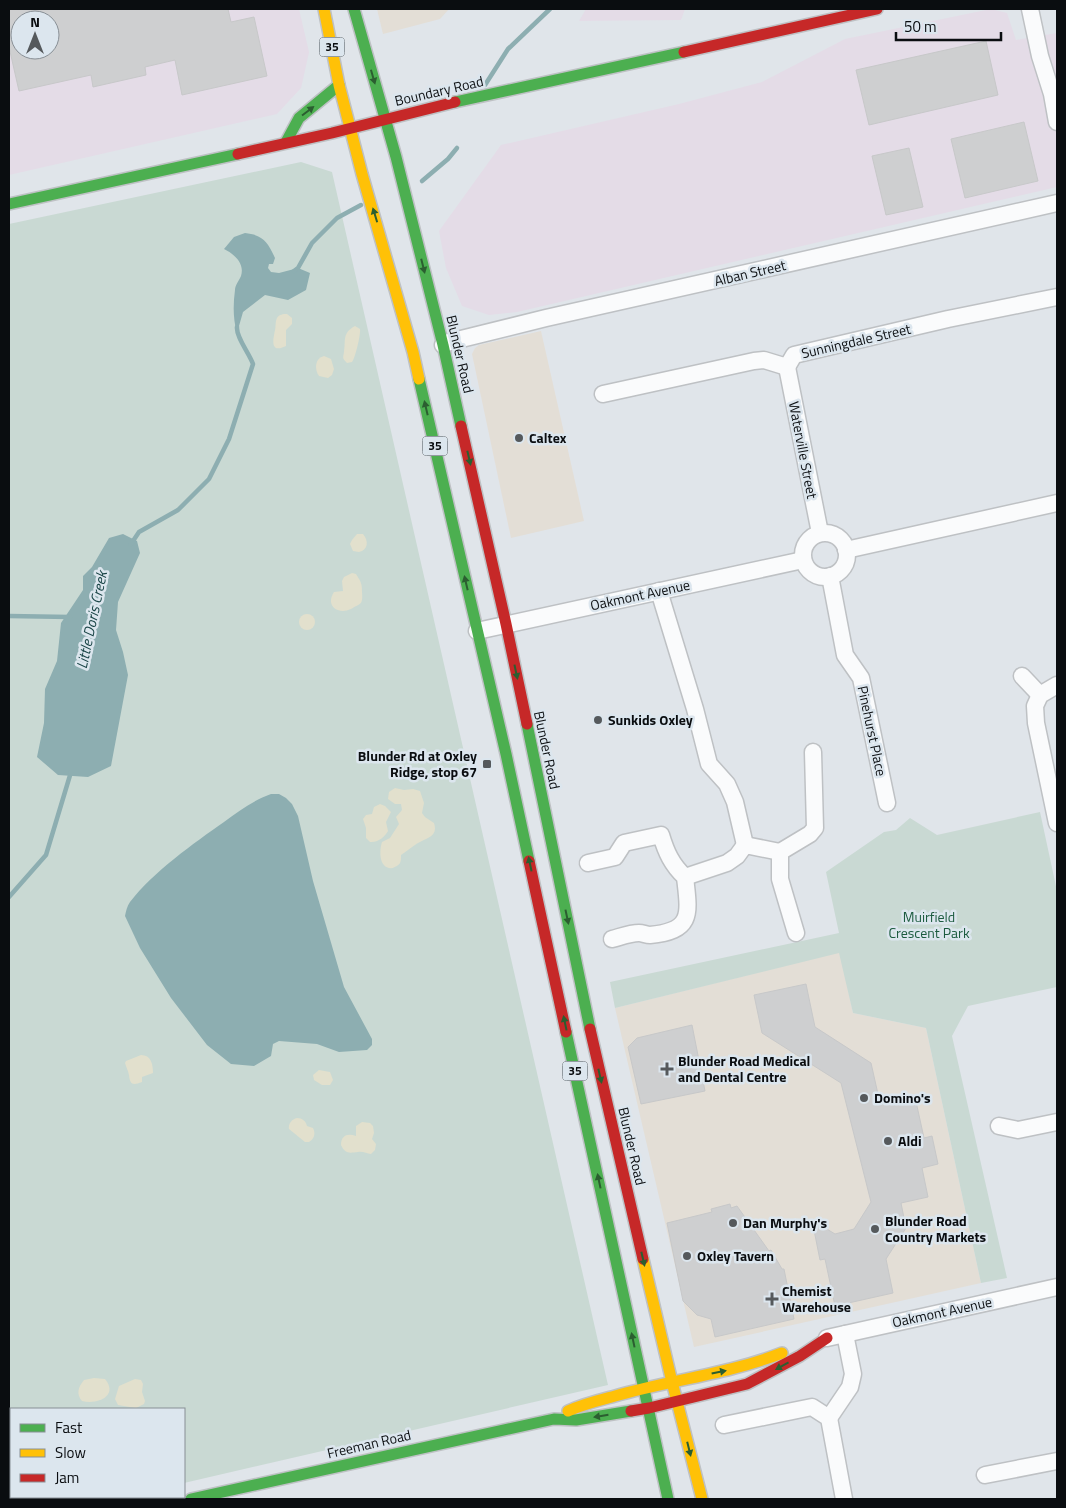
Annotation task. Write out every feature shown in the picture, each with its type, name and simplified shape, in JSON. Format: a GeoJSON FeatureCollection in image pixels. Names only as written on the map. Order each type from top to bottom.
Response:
{"type":"FeatureCollection","features":[{"type":"Feature","properties":{"kind":"main road","name":"35"},"geometry":{"type":"LineString","coordinates":[[324,9],[339,85],[350,128],[414,352],[506,754],[668,1499]]}},
{"type":"Feature","properties":{"kind":"main road","name":"Blunder Road"},"geometry":{"type":"LineString","coordinates":[[354,9],[396,157],[443,345],[506,624],[595,1055],[672,1382],[702,1499]]}},
{"type":"Feature","properties":{"kind":"main road","name":"Boundary Road"},"geometry":{"type":"LineString","coordinates":[[9,204],[350,128],[416,111],[877,9]]}},
{"type":"Feature","properties":{"kind":"main road"},"geometry":{"type":"LineString","coordinates":[[286,142],[299,118],[339,85]]}},
{"type":"Feature","properties":{"kind":"main road","name":"Oakmont Avenue"},"geometry":{"type":"LineString","coordinates":[[644,1388],[732,1369],[827,1338]]}},
{"type":"Feature","properties":{"kind":"main road","name":"Oakmont Avenue"},"geometry":{"type":"LineString","coordinates":[[677,1402],[747,1384],[800,1356],[827,1338]]}},
{"type":"Feature","properties":{"kind":"main road","name":"Freeman Road"},"geometry":{"type":"LineString","coordinates":[[554,1419],[574,1408],[644,1388]]}},
{"type":"Feature","properties":{"kind":"main road","name":"Freeman Road"},"geometry":{"type":"LineString","coordinates":[[191,1499],[554,1419],[576,1420],[677,1402]]}},
{"type":"Feature","properties":{"kind":"street"},"geometry":{"type":"LineString","coordinates":[[1030,9],[1040,56],[1054,98],[1057,122]]}},
{"type":"Feature","properties":{"kind":"street","name":"Alban Street"},"geometry":{"type":"LineString","coordinates":[[443,345],[546,318],[1057,203]]}},
{"type":"Feature","properties":{"kind":"street","name":"Sunningdale Street"},"geometry":{"type":"LineString","coordinates":[[602,394],[754,361],[764,360],[787,367],[794,355],[948,319],[1057,297]]}},
{"type":"Feature","properties":{"kind":"street","name":"Waterville Street"},"geometry":{"type":"LineString","coordinates":[[787,367],[820,533]]}},
{"type":"Feature","properties":{"kind":"street"},"geometry":{"type":"LineString","coordinates":[[846,550],[1057,504]]}},
{"type":"Feature","properties":{"kind":"street"},"geometry":{"type":"LineString","coordinates":[[820,533],[833,534],[844,544],[846,550],[846,557],[841,569],[830,576],[816,575],[806,566],[803,560],[803,553],[808,540],[820,533]]}},
{"type":"Feature","properties":{"kind":"street","name":"Oakmont Avenue"},"geometry":{"type":"LineString","coordinates":[[477,631],[803,560]]}},
{"type":"Feature","properties":{"kind":"street","name":"Pinehurst Place"},"geometry":{"type":"LineString","coordinates":[[830,576],[845,655],[860,678],[887,803]]}},
{"type":"Feature","properties":{"kind":"street"},"geometry":{"type":"LineString","coordinates":[[659,591],[695,709],[709,764],[727,784],[735,802],[745,845],[737,856],[727,863],[685,877]]}},
{"type":"Feature","properties":{"kind":"street"},"geometry":{"type":"LineString","coordinates":[[1022,676],[1040,695]]}},
{"type":"Feature","properties":{"kind":"street"},"geometry":{"type":"LineString","coordinates":[[1057,685],[1040,695],[1035,706],[1036,724],[1057,823]]}},
{"type":"Feature","properties":{"kind":"street"},"geometry":{"type":"LineString","coordinates":[[745,845],[780,852],[810,834],[815,828],[813,752]]}},
{"type":"Feature","properties":{"kind":"street"},"geometry":{"type":"LineString","coordinates":[[588,864],[615,857],[624,843],[661,836],[674,868],[685,877],[688,904],[687,916],[682,926],[675,930],[648,935],[639,933],[612,939]]}},
{"type":"Feature","properties":{"kind":"street"},"geometry":{"type":"LineString","coordinates":[[780,852],[780,879],[796,933]]}},
{"type":"Feature","properties":{"kind":"street"},"geometry":{"type":"LineString","coordinates":[[999,1126],[1018,1130],[1057,1122]]}},
{"type":"Feature","properties":{"kind":"street","name":"Oakmont Avenue"},"geometry":{"type":"LineString","coordinates":[[827,1338],[1057,1287]]}},
{"type":"Feature","properties":{"kind":"street"},"geometry":{"type":"LineString","coordinates":[[844,1499],[829,1418],[850,1388],[853,1374],[845,1334]]}},
{"type":"Feature","properties":{"kind":"street"},"geometry":{"type":"LineString","coordinates":[[724,1425],[812,1407],[829,1418]]}},
{"type":"Feature","properties":{"kind":"street"},"geometry":{"type":"LineString","coordinates":[[985,1475],[1057,1460]]}},
{"type":"Feature","properties":{"kind":"shaded area"},"geometry":{"type":"Polygon","coordinates":[[[9,9],[299,9],[309,52],[301,88],[277,114],[9,175],[9,9]]]}},
{"type":"Feature","properties":{"kind":"shaded area"},"geometry":{"type":"Polygon","coordinates":[[[377,9],[449,9],[440,19],[383,34],[377,9]]]}},
{"type":"Feature","properties":{"kind":"shaded area"},"geometry":{"type":"Polygon","coordinates":[[[586,9],[685,9],[681,20],[579,21],[586,9]]]}},
{"type":"Feature","properties":{"kind":"shaded area"},"geometry":{"type":"Polygon","coordinates":[[[991,9],[1007,13],[1016,40],[1057,33],[1057,187],[517,312],[489,315],[462,306],[446,268],[439,231],[501,145],[679,104],[762,82],[845,39],[991,9]]]}},
{"type":"Feature","properties":{"kind":"shaded area"},"geometry":{"type":"Polygon","coordinates":[[[541,331],[584,521],[511,538],[472,354],[479,345],[541,331]]]}},
{"type":"Feature","properties":{"kind":"shaded area"},"geometry":{"type":"Polygon","coordinates":[[[840,952],[853,1013],[926,1028],[981,1283],[694,1347],[615,1008],[840,952]]]}},
{"type":"Feature","properties":{"kind":"green space"},"geometry":{"type":"Polygon","coordinates":[[[301,162],[332,172],[608,1385],[185,1483],[185,1408],[10,1408],[10,1498],[116,1498],[9,1499],[9,224],[301,162]]]}},
{"type":"Feature","properties":{"kind":"green space","name":"Muirfield Crescent Park"},"geometry":{"type":"Polygon","coordinates":[[[1040,812],[1057,891],[1057,987],[968,1006],[952,1036],[1007,1278],[981,1283],[926,1028],[853,1013],[839,953],[615,1008],[610,982],[839,933],[826,872],[884,832],[896,830],[910,818],[937,835],[1040,812]]]}},
{"type":"Feature","properties":{"kind":"sand"},"geometry":{"type":"Polygon","coordinates":[[[284,314],[292,318],[292,324],[286,330],[286,346],[277,348],[273,342],[276,321],[278,316],[284,314]]]}},
{"type":"Feature","properties":{"kind":"sand"},"geometry":{"type":"Polygon","coordinates":[[[355,326],[360,329],[359,341],[352,362],[347,363],[343,358],[345,337],[348,331],[355,326]]]}},
{"type":"Feature","properties":{"kind":"sand"},"geometry":{"type":"Polygon","coordinates":[[[324,356],[331,359],[334,369],[332,375],[328,378],[319,376],[316,370],[317,361],[324,356]]]}},
{"type":"Feature","properties":{"kind":"sand"},"geometry":{"type":"Polygon","coordinates":[[[357,534],[363,534],[367,542],[366,547],[359,552],[353,551],[350,544],[357,534]]]}},
{"type":"Feature","properties":{"kind":"sand"},"geometry":{"type":"Polygon","coordinates":[[[352,573],[356,574],[361,583],[362,602],[346,611],[338,610],[332,605],[332,597],[334,592],[343,591],[342,581],[344,577],[352,573]]]}},
{"type":"Feature","properties":{"kind":"sand"},"geometry":{"type":"Polygon","coordinates":[[[304,614],[310,614],[315,619],[313,628],[304,630],[299,625],[299,619],[304,614]]]}},
{"type":"Feature","properties":{"kind":"sand"},"geometry":{"type":"Polygon","coordinates":[[[395,788],[420,791],[424,803],[422,813],[434,823],[435,828],[433,835],[401,855],[399,864],[393,868],[388,868],[381,859],[380,850],[382,842],[390,838],[399,824],[396,817],[402,810],[401,804],[395,804],[388,799],[389,792],[395,788]]]}},
{"type":"Feature","properties":{"kind":"sand"},"geometry":{"type":"Polygon","coordinates":[[[380,804],[391,812],[386,822],[388,831],[381,839],[370,842],[366,838],[366,828],[363,819],[366,815],[372,814],[374,807],[380,804]]]}},
{"type":"Feature","properties":{"kind":"sand"},"geometry":{"type":"Polygon","coordinates":[[[141,1055],[149,1058],[151,1061],[153,1073],[142,1077],[142,1082],[134,1084],[130,1080],[125,1063],[141,1055]]]}},
{"type":"Feature","properties":{"kind":"sand"},"geometry":{"type":"Polygon","coordinates":[[[319,1070],[330,1072],[333,1080],[330,1085],[322,1085],[314,1080],[313,1075],[319,1070]]]}},
{"type":"Feature","properties":{"kind":"sand"},"geometry":{"type":"Polygon","coordinates":[[[297,1118],[302,1119],[307,1126],[313,1128],[314,1136],[309,1142],[305,1142],[289,1129],[291,1122],[297,1118]]]}},
{"type":"Feature","properties":{"kind":"sand"},"geometry":{"type":"Polygon","coordinates":[[[362,1122],[370,1123],[373,1126],[374,1133],[372,1139],[376,1144],[375,1150],[371,1154],[362,1152],[350,1153],[341,1145],[342,1139],[348,1135],[356,1136],[356,1126],[362,1122]]]}},
{"type":"Feature","properties":{"kind":"sand"},"geometry":{"type":"Polygon","coordinates":[[[94,1378],[105,1379],[109,1385],[108,1394],[94,1402],[82,1401],[78,1393],[80,1385],[84,1380],[94,1378]]]}},
{"type":"Feature","properties":{"kind":"sand"},"geometry":{"type":"Polygon","coordinates":[[[135,1379],[141,1380],[143,1384],[144,1404],[136,1408],[118,1405],[115,1399],[119,1386],[135,1379]]]}},
{"type":"Feature","properties":{"kind":"water"},"geometry":{"type":"Polygon","coordinates":[[[245,233],[261,238],[267,244],[275,258],[273,264],[269,264],[268,268],[271,272],[279,273],[298,268],[310,273],[306,290],[288,300],[265,295],[243,312],[237,333],[234,317],[235,288],[242,271],[240,263],[235,256],[224,249],[234,237],[245,233]]]}},
{"type":"Feature","properties":{"kind":"water"},"geometry":{"type":"Polygon","coordinates":[[[123,534],[137,541],[140,553],[118,602],[116,630],[128,675],[111,766],[88,777],[58,775],[37,757],[44,723],[45,689],[57,661],[61,623],[83,590],[83,576],[92,567],[109,538],[123,534]]]}},
{"type":"Feature","properties":{"kind":"water"},"geometry":{"type":"Polygon","coordinates":[[[271,794],[279,794],[286,798],[292,804],[298,816],[313,881],[344,987],[372,1039],[372,1045],[367,1050],[339,1052],[317,1044],[279,1041],[273,1044],[271,1056],[254,1066],[231,1064],[207,1045],[171,998],[140,948],[125,916],[129,904],[139,891],[174,859],[241,810],[271,794]]]}},
{"type":"Feature","properties":{"kind":"building"},"geometry":{"type":"Polygon","coordinates":[[[9,9],[228,9],[231,22],[254,17],[267,76],[182,95],[175,60],[145,67],[146,75],[93,87],[91,75],[19,91],[12,60],[60,60],[60,10],[10,10],[10,51],[9,9]]]}},
{"type":"Feature","properties":{"kind":"building"},"geometry":{"type":"Polygon","coordinates":[[[986,41],[998,95],[869,125],[856,70],[986,41]]]}},
{"type":"Feature","properties":{"kind":"building"},"geometry":{"type":"Polygon","coordinates":[[[1024,122],[1038,181],[965,198],[951,139],[1024,122]]]}},
{"type":"Feature","properties":{"kind":"building"},"geometry":{"type":"Polygon","coordinates":[[[909,148],[923,207],[886,215],[872,156],[909,148]]]}},
{"type":"Feature","properties":{"kind":"building"},"geometry":{"type":"Polygon","coordinates":[[[806,984],[815,1027],[871,1063],[880,1103],[915,1097],[924,1138],[932,1136],[938,1164],[922,1168],[928,1197],[901,1203],[906,1228],[886,1259],[893,1293],[835,1306],[825,1259],[820,1260],[812,1220],[835,1234],[854,1229],[871,1202],[841,1083],[762,1033],[754,995],[806,984]]]}},
{"type":"Feature","properties":{"kind":"building","name":"Blunder Road Medical and Dental Centre"},"geometry":{"type":"Polygon","coordinates":[[[692,1025],[705,1091],[641,1104],[628,1047],[637,1038],[692,1025]]]}},
{"type":"Feature","properties":{"kind":"building"},"geometry":{"type":"Polygon","coordinates":[[[730,1204],[731,1208],[737,1206],[769,1251],[771,1250],[782,1269],[784,1269],[794,1319],[715,1337],[711,1319],[697,1315],[683,1301],[667,1223],[712,1212],[711,1209],[730,1204]]]}},
{"type":"Feature","properties":{"kind":"waterway","name":"Little Doris Creek"},"geometry":{"type":"LineString","coordinates":[[485,85],[508,49],[550,9]]}},
{"type":"Feature","properties":{"kind":"waterway","name":"Little Doris Creek"},"geometry":{"type":"LineString","coordinates":[[422,181],[448,159],[457,148]]}},
{"type":"Feature","properties":{"kind":"waterway","name":"Little Doris Creek"},"geometry":{"type":"LineString","coordinates":[[294,271],[298,268],[312,243],[337,218],[361,205]]}},
{"type":"Feature","properties":{"kind":"waterway","name":"Little Doris Creek"},"geometry":{"type":"LineString","coordinates":[[131,544],[139,532],[178,510],[209,479],[229,439],[253,364],[237,331],[237,327]]}},
{"type":"Feature","properties":{"kind":"waterway"},"geometry":{"type":"LineString","coordinates":[[9,616],[70,617]]}},
{"type":"Feature","properties":{"kind":"waterway","name":"Little Doris Creek"},"geometry":{"type":"LineString","coordinates":[[9,897],[46,855],[71,772]]}},
{"type":"Feature","properties":{"kind":"traffic: fast"},"geometry":{"type":"LineString","coordinates":[[354,9],[396,157],[443,345],[461,426]]}},
{"type":"Feature","properties":{"kind":"traffic: fast"},"geometry":{"type":"LineString","coordinates":[[455,102],[684,52]]}},
{"type":"Feature","properties":{"kind":"traffic: fast"},"geometry":{"type":"LineString","coordinates":[[286,142],[299,118],[339,85]]}},
{"type":"Feature","properties":{"kind":"traffic: fast"},"geometry":{"type":"LineString","coordinates":[[9,204],[238,154]]}},
{"type":"Feature","properties":{"kind":"traffic: fast"},"geometry":{"type":"LineString","coordinates":[[419,379],[529,861]]}},
{"type":"Feature","properties":{"kind":"traffic: fast"},"geometry":{"type":"LineString","coordinates":[[527,724],[590,1029]]}},
{"type":"Feature","properties":{"kind":"traffic: fast"},"geometry":{"type":"LineString","coordinates":[[566,1032],[668,1499]]}},
{"type":"Feature","properties":{"kind":"traffic: fast"},"geometry":{"type":"LineString","coordinates":[[191,1499],[554,1419],[576,1420],[631,1411]]}},
{"type":"Feature","properties":{"kind":"traffic: slow"},"geometry":{"type":"LineString","coordinates":[[324,9],[339,85],[419,379]]}},
{"type":"Feature","properties":{"kind":"traffic: slow"},"geometry":{"type":"LineString","coordinates":[[643,1259],[702,1499]]}},
{"type":"Feature","properties":{"kind":"traffic: slow"},"geometry":{"type":"LineString","coordinates":[[568,1411],[636,1390],[720,1372],[782,1353]]}},
{"type":"Feature","properties":{"kind":"traffic: jam"},"geometry":{"type":"LineString","coordinates":[[684,52],[877,9]]}},
{"type":"Feature","properties":{"kind":"traffic: jam"},"geometry":{"type":"LineString","coordinates":[[238,154],[455,102]]}},
{"type":"Feature","properties":{"kind":"traffic: jam"},"geometry":{"type":"LineString","coordinates":[[461,426],[527,724]]}},
{"type":"Feature","properties":{"kind":"traffic: jam"},"geometry":{"type":"LineString","coordinates":[[529,861],[566,1032]]}},
{"type":"Feature","properties":{"kind":"traffic: jam"},"geometry":{"type":"LineString","coordinates":[[590,1029],[643,1259]]}},
{"type":"Feature","properties":{"kind":"traffic: jam"},"geometry":{"type":"LineString","coordinates":[[631,1411],[747,1384],[800,1356],[827,1338]]}},
{"type":"Feature","properties":{"kind":"place","name":"Caltex"},"geometry":{"type":"Point","coordinates":[519,438]}},
{"type":"Feature","properties":{"kind":"place","name":"Sunkids Oxley"},"geometry":{"type":"Point","coordinates":[598,720]}},
{"type":"Feature","properties":{"kind":"place","name":"Blunder Rd at Oxley Ridge, stop 67"},"geometry":{"type":"Point","coordinates":[487,764]}},
{"type":"Feature","properties":{"kind":"place","name":"Blunder Road Medical and Dental Centre"},"geometry":{"type":"Point","coordinates":[667,1069]}},
{"type":"Feature","properties":{"kind":"place","name":"Domino's"},"geometry":{"type":"Point","coordinates":[864,1098]}},
{"type":"Feature","properties":{"kind":"place","name":"Aldi"},"geometry":{"type":"Point","coordinates":[888,1141]}},
{"type":"Feature","properties":{"kind":"place","name":"Dan Murphy's"},"geometry":{"type":"Point","coordinates":[733,1223]}},
{"type":"Feature","properties":{"kind":"place","name":"Blunder Road Country Markets"},"geometry":{"type":"Point","coordinates":[875,1229]}},
{"type":"Feature","properties":{"kind":"place","name":"Oxley Tavern"},"geometry":{"type":"Point","coordinates":[687,1256]}},
{"type":"Feature","properties":{"kind":"place","name":"Chemist Warehouse"},"geometry":{"type":"Point","coordinates":[772,1299]}}]}
